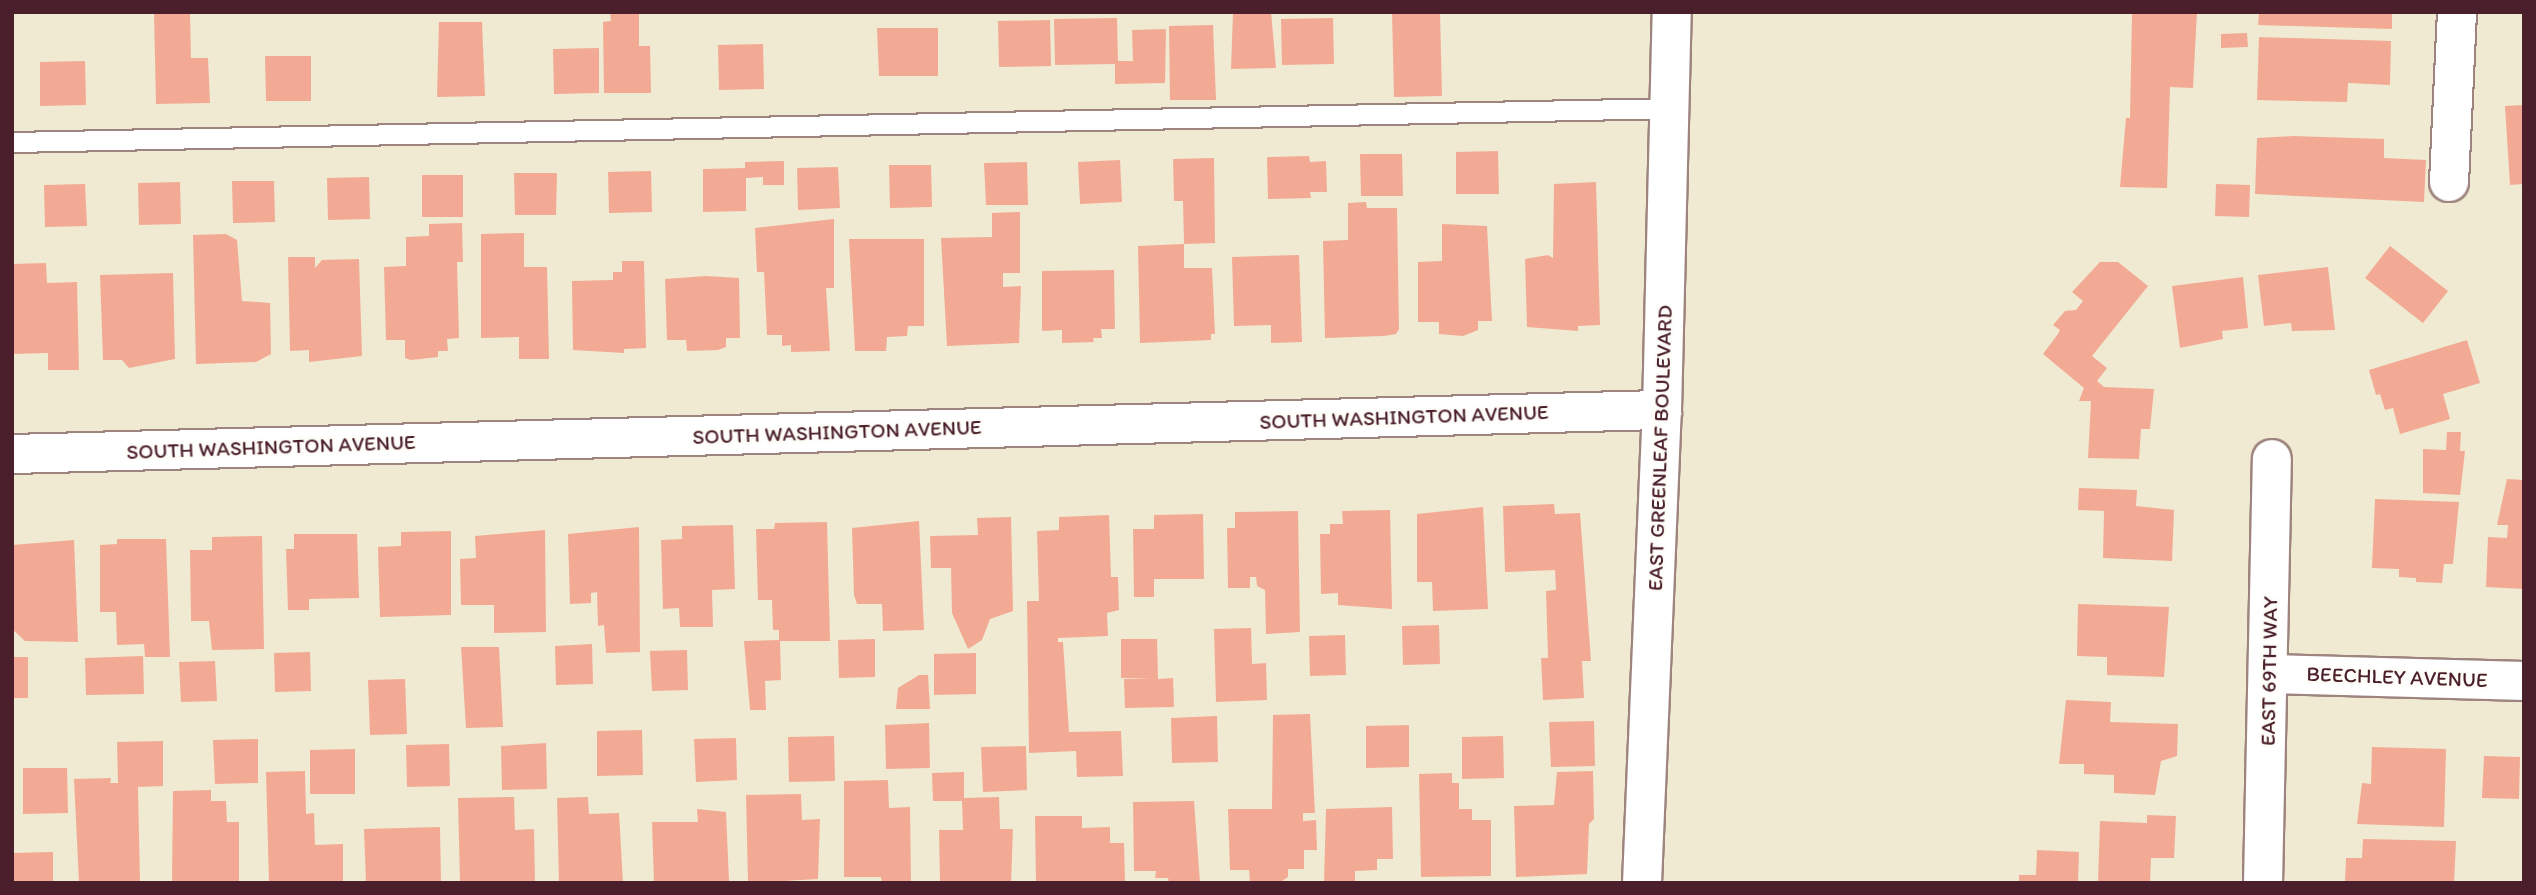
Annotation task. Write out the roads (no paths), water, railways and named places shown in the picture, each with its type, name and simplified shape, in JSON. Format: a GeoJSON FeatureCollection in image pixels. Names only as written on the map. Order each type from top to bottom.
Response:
{"type":"FeatureCollection","features":[{"type":"Feature","properties":{"kind":"street","name":"EAST GREENLEAF BOULEVARD"},"geometry":{"type":"LineString","coordinates":[[1642,883],[1662,410],[1672,12]]}},
{"type":"Feature","properties":{"kind":"street"},"geometry":{"type":"LineString","coordinates":[[2449,182],[2457,12]]}},
{"type":"Feature","properties":{"kind":"street","name":"SOUTH WASHINGTON AVENUE"},"geometry":{"type":"LineString","coordinates":[[12,454],[1662,410]]}},
{"type":"Feature","properties":{"kind":"street","name":"EAST 69TH WAY"},"geometry":{"type":"LineString","coordinates":[[2263,883],[2271,674],[2272,459]]}},
{"type":"Feature","properties":{"kind":"street","name":"BEECHLEY AVENUE"},"geometry":{"type":"LineString","coordinates":[[2271,674],[2524,681]]}},
{"type":"Feature","properties":{"kind":"lane"},"geometry":{"type":"LineString","coordinates":[[12,142],[1670,108]]}}]}
